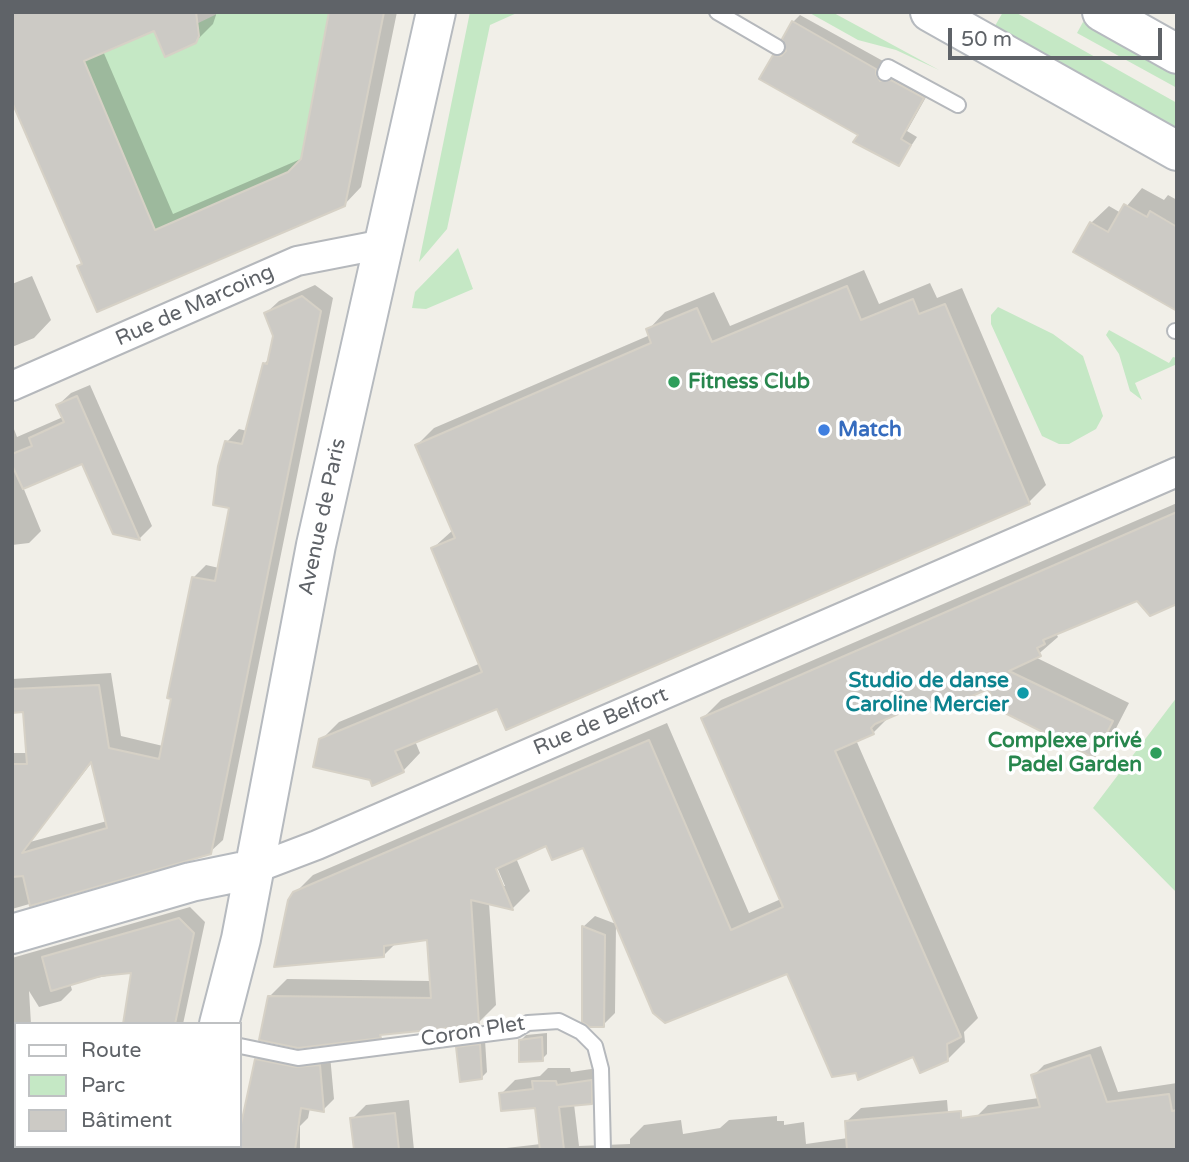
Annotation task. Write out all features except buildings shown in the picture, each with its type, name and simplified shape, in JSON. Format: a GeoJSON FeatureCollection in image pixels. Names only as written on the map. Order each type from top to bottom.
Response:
{"type":"FeatureCollection","features":[{"type":"Feature","properties":{"kind":"main road","name":"Avenue de Paris"},"geometry":{"type":"LineString","coordinates":[[219,1022],[254,869],[316,545],[436,12]]}},
{"type":"Feature","properties":{"kind":"main road"},"geometry":{"type":"LineString","coordinates":[[930,12],[1177,151]]}},
{"type":"Feature","properties":{"kind":"main road"},"geometry":{"type":"LineString","coordinates":[[1101,12],[1177,54]]}},
{"type":"Feature","properties":{"kind":"main road","name":"Rue de Belfort"},"geometry":{"type":"LineString","coordinates":[[12,934],[191,882],[254,869]]}},
{"type":"Feature","properties":{"kind":"street","name":"Rue de Marcoing"},"geometry":{"type":"LineString","coordinates":[[12,386],[297,261],[384,244]]}},
{"type":"Feature","properties":{"kind":"street","name":"Rue de Belfort"},"geometry":{"type":"LineString","coordinates":[[254,869],[317,845],[1177,472]]}},
{"type":"Feature","properties":{"kind":"lane"},"geometry":{"type":"LineString","coordinates":[[717,12],[777,47]]}},
{"type":"Feature","properties":{"kind":"lane"},"geometry":{"type":"LineString","coordinates":[[885,73],[888,66],[958,105]]}},
{"type":"Feature","properties":{"kind":"lane","name":"Coron Plet"},"geometry":{"type":"LineString","coordinates":[[242,1045],[298,1058],[516,1030],[528,1023],[559,1021],[581,1032],[594,1046],[601,1069],[603,1150]]}},
{"type":"Feature","properties":{"kind":"green space"},"geometry":{"type":"Polygon","coordinates":[[[221,12],[329,12],[301,159],[288,172],[155,230],[84,61],[154,31],[165,57],[196,43],[199,34],[190,27],[221,12]]]}},
{"type":"Feature","properties":{"kind":"green space"},"geometry":{"type":"Polygon","coordinates":[[[470,12],[519,12],[490,25],[447,229],[419,262],[470,12]]]}},
{"type":"Feature","properties":{"kind":"green space"},"geometry":{"type":"Polygon","coordinates":[[[808,12],[832,12],[939,70],[896,50],[858,40],[808,12]]]}},
{"type":"Feature","properties":{"kind":"green space"},"geometry":{"type":"Polygon","coordinates":[[[1003,12],[1015,12],[1177,103],[1177,135],[992,31],[1003,12]]]}},
{"type":"Feature","properties":{"kind":"green space"},"geometry":{"type":"Polygon","coordinates":[[[1083,22],[1177,74],[1177,88],[1077,33],[1083,22]]]}},
{"type":"Feature","properties":{"kind":"green space"},"geometry":{"type":"Polygon","coordinates":[[[458,248],[473,289],[426,309],[412,308],[415,292],[458,248]]]}},
{"type":"Feature","properties":{"kind":"green space"},"geometry":{"type":"Polygon","coordinates":[[[998,307],[1053,334],[1083,356],[1103,416],[1096,429],[1069,444],[1059,444],[1042,436],[991,324],[991,315],[998,307]]]}},
{"type":"Feature","properties":{"kind":"green space"},"geometry":{"type":"Polygon","coordinates":[[[1109,330],[1169,363],[1173,357],[1177,358],[1177,364],[1135,383],[1142,400],[1130,391],[1119,354],[1106,335],[1109,330]]]}},
{"type":"Feature","properties":{"kind":"green space","name":"Complexe privé Padel Garden"},"geometry":{"type":"Polygon","coordinates":[[[1177,697],[1177,893],[1093,808],[1177,697]]]}},
{"type":"Feature","properties":{"kind":"place","name":"Fitness Club"},"geometry":{"type":"Point","coordinates":[674,382]}},
{"type":"Feature","properties":{"kind":"place","name":"Match"},"geometry":{"type":"Point","coordinates":[824,430]}},
{"type":"Feature","properties":{"kind":"place","name":"Studio de danse Caroline Mercier"},"geometry":{"type":"Point","coordinates":[1023,693]}},
{"type":"Feature","properties":{"kind":"place","name":"Complexe privé Padel Garden"},"geometry":{"type":"Point","coordinates":[1156,753]}}]}
